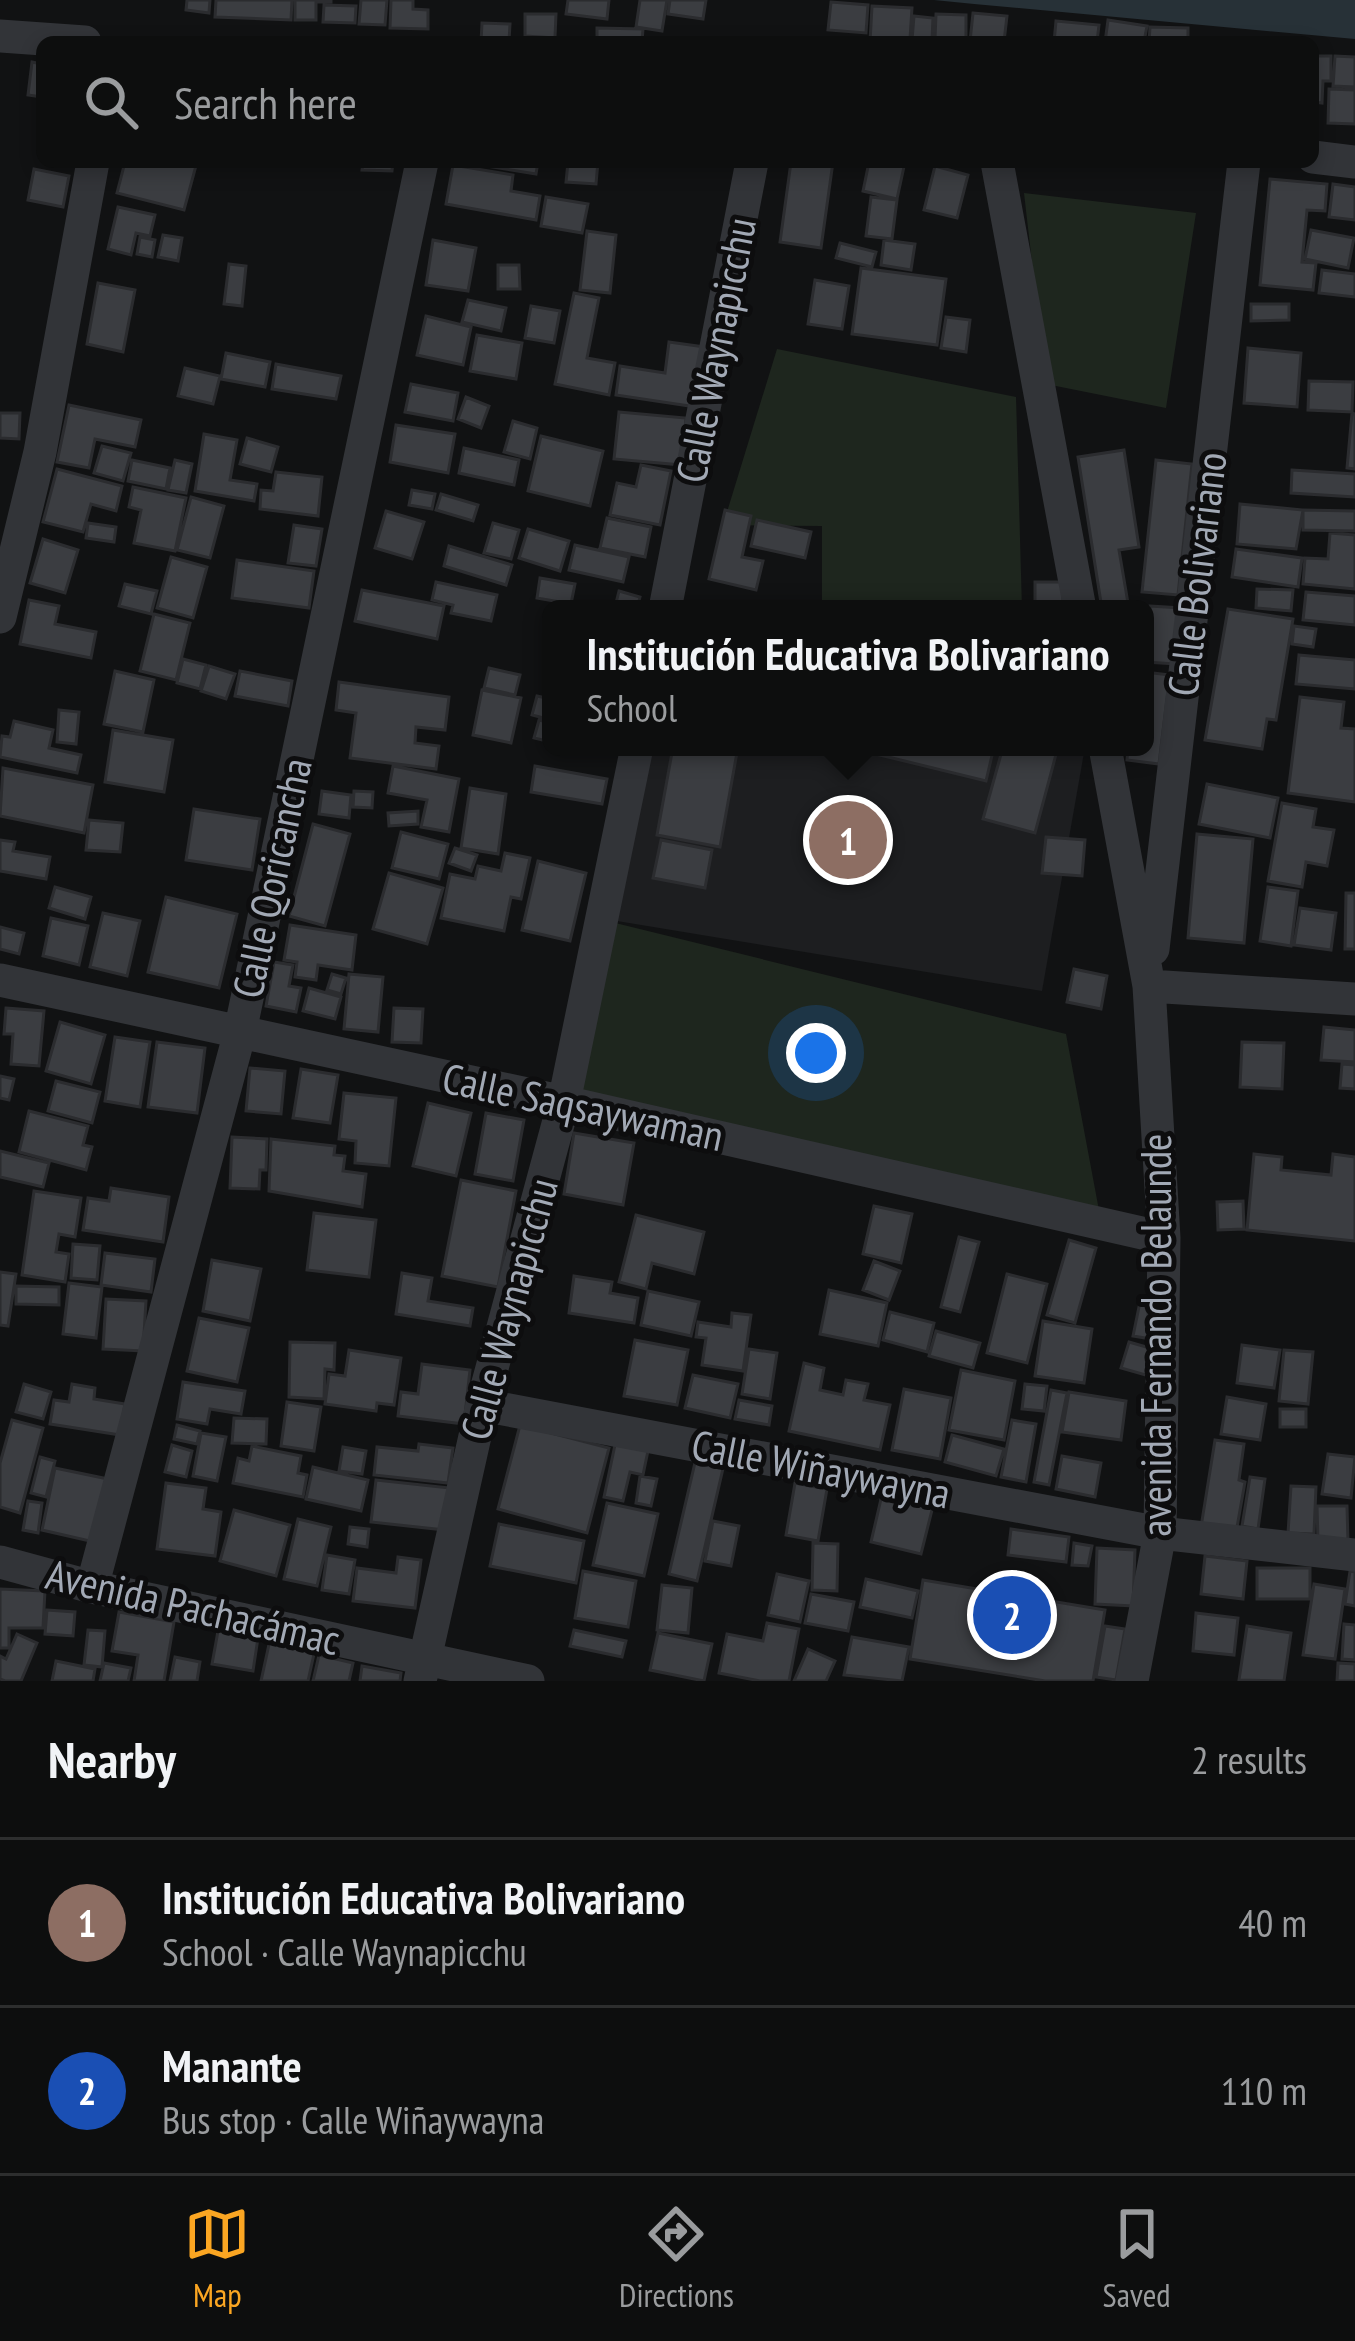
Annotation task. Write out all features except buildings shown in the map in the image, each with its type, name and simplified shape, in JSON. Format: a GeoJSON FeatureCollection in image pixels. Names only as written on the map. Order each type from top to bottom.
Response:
{"type":"FeatureCollection","features":[{"type":"Feature","properties":{"kind":"street"},"geometry":{"type":"LineString","coordinates":[[0,37],[36,39]]}},
{"type":"Feature","properties":{"kind":"street"},"geometry":{"type":"LineString","coordinates":[[1319,158],[1355,161]]}},
{"type":"Feature","properties":{"kind":"street"},"geometry":{"type":"LineString","coordinates":[[0,617],[40,452],[92,168]]}},
{"type":"Feature","properties":{"kind":"street","name":"Calle Qoricancha"},"geometry":{"type":"LineString","coordinates":[[92,1587],[240,1032],[421,168]]}},
{"type":"Feature","properties":{"kind":"street","name":"Calle Waynapicchu"},"geometry":{"type":"LineString","coordinates":[[667,600],[751,168]]}},
{"type":"Feature","properties":{"kind":"street"},"geometry":{"type":"LineString","coordinates":[[999,168],[1078,600]]}},
{"type":"Feature","properties":{"kind":"street","name":"Calle Bolivariano"},"geometry":{"type":"LineString","coordinates":[[1149,986],[1243,168]]}},
{"type":"Feature","properties":{"kind":"street","name":"Calle Waynapicchu"},"geometry":{"type":"LineString","coordinates":[[422,1670],[482,1405],[564,1102],[635,756]]}},
{"type":"Feature","properties":{"kind":"street"},"geometry":{"type":"LineString","coordinates":[[1107,756],[1149,986],[1355,999]]}},
{"type":"Feature","properties":{"kind":"street","name":"Calle Saqsaywaman"},"geometry":{"type":"LineString","coordinates":[[0,980],[1164,1238]]}},
{"type":"Feature","properties":{"kind":"street","name":"avenida Fernando Belaunde"},"geometry":{"type":"LineString","coordinates":[[1132,1681],[1160,1533],[1164,1238],[1149,986]]}},
{"type":"Feature","properties":{"kind":"street","name":"Calle Wiñaywayna"},"geometry":{"type":"LineString","coordinates":[[482,1405],[1160,1533],[1355,1555]]}},
{"type":"Feature","properties":{"kind":"street","name":"Avenida Pachacámac"},"geometry":{"type":"LineString","coordinates":[[0,1562],[422,1670],[528,1681]]}},
{"type":"Feature","properties":{"kind":"shaded area"},"geometry":{"type":"Polygon","coordinates":[[[934,0],[1355,0],[1355,39],[974,4],[934,0]]]}},
{"type":"Feature","properties":{"kind":"shaded area"},"geometry":{"type":"Polygon","coordinates":[[[1024,193],[1196,213],[1166,408],[1046,384],[1024,193]]]}},
{"type":"Feature","properties":{"kind":"shaded area"},"geometry":{"type":"Polygon","coordinates":[[[777,349],[1016,397],[1022,600],[822,600],[822,526],[723,525],[777,349]]]}},
{"type":"Feature","properties":{"kind":"shaded area"},"geometry":{"type":"Polygon","coordinates":[[[641,756],[1083,756],[1042,991],[617,921],[641,756]]]}},
{"type":"Feature","properties":{"kind":"shaded area"},"geometry":{"type":"Polygon","coordinates":[[[595,918],[1066,1034],[1101,1221],[556,1100],[595,918]]]}},
{"type":"Feature","properties":{"kind":"place","name":"Institución Educativa Bolivariano"},"geometry":{"type":"Point","coordinates":[848,840]}},
{"type":"Feature","properties":{"kind":"place","name":"Manante"},"geometry":{"type":"Point","coordinates":[1012,1615]}}]}
